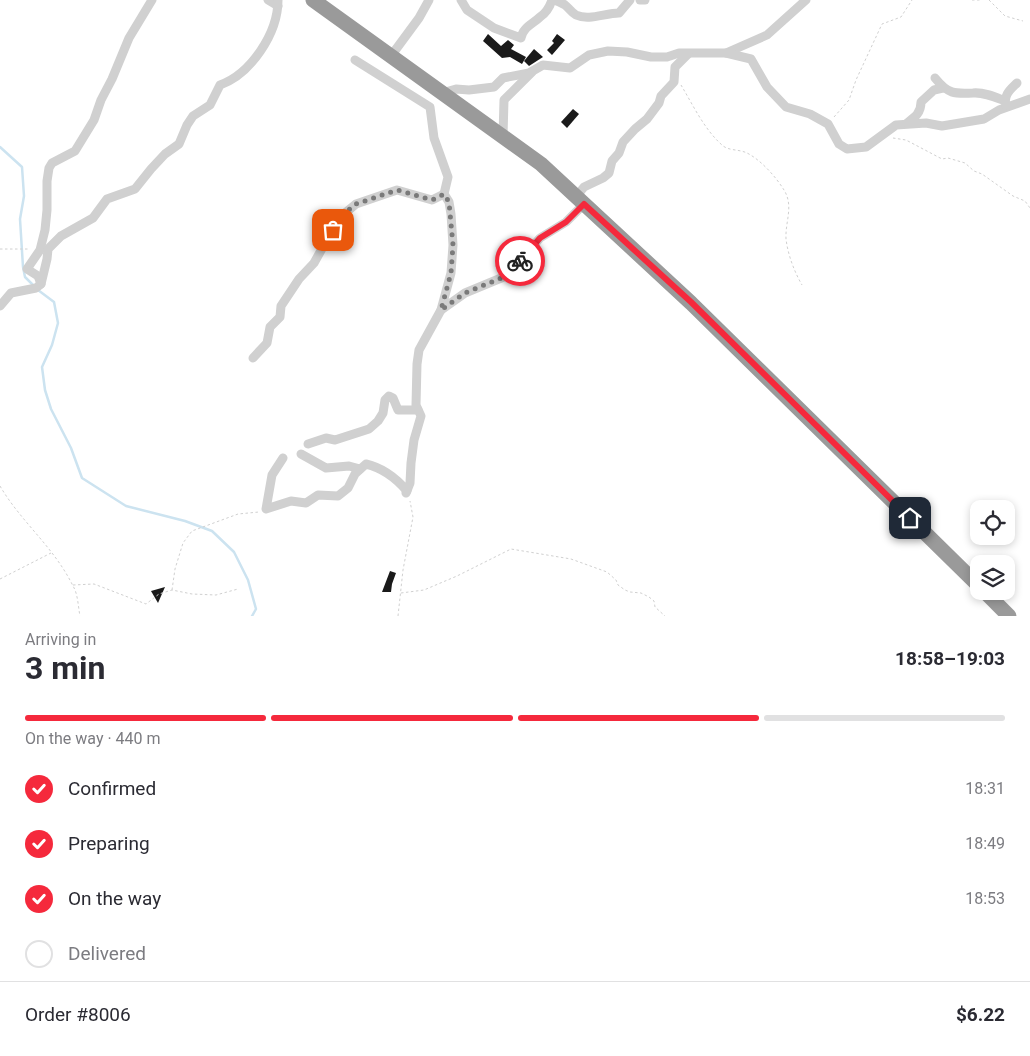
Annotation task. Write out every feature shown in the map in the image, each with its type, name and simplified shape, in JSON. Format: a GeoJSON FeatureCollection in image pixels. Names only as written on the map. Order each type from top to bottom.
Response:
{"type":"FeatureCollection","features":[{"type":"Feature","properties":{"kind":"highway"},"geometry":{"type":"LineString","coordinates":[[313,0],[541,164],[691,302],[970,577]]}},
{"type":"Feature","properties":{"kind":"highway"},"geometry":{"type":"LineString","coordinates":[[993,600],[1009,616]]}},
{"type":"Feature","properties":{"kind":"street"},"geometry":{"type":"LineString","coordinates":[[41,284],[38,276],[27,269],[40,250],[48,210],[47,182],[49,168],[52,163],[75,151],[94,120],[129,38],[152,0]]}},
{"type":"Feature","properties":{"kind":"street"},"geometry":{"type":"LineString","coordinates":[[0,306],[11,293],[36,288],[41,284],[48,249],[61,236],[93,218],[107,199],[135,189],[165,154],[180,144],[187,125],[193,116],[210,105],[220,86],[245,71],[263,48],[277,16],[278,3],[268,0]]}},
{"type":"Feature","properties":{"kind":"street"},"geometry":{"type":"LineString","coordinates":[[391,56],[419,18],[429,0]]}},
{"type":"Feature","properties":{"kind":"street"},"geometry":{"type":"LineString","coordinates":[[460,0],[467,10],[484,22],[503,33],[521,38],[522,33],[532,22],[540,17],[553,0],[566,5],[569,10],[578,16],[593,18],[606,13],[619,12],[630,0]]}},
{"type":"Feature","properties":{"kind":"street"},"geometry":{"type":"LineString","coordinates":[[640,0],[645,0]]}},
{"type":"Feature","properties":{"kind":"street"},"geometry":{"type":"LineString","coordinates":[[726,53],[768,35],[806,0]]}},
{"type":"Feature","properties":{"kind":"street"},"geometry":{"type":"LineString","coordinates":[[503,136],[504,100],[532,72],[543,66],[570,68],[589,55],[608,51],[627,52],[651,57],[667,57],[679,53],[726,53],[752,59],[766,87],[786,107],[810,114],[828,124],[839,144],[847,149],[866,147],[896,125],[926,123],[942,126],[984,119],[1006,104],[1030,100]]}},
{"type":"Feature","properties":{"kind":"street"},"geometry":{"type":"LineString","coordinates":[[441,310],[465,293],[506,276],[540,238],[566,222],[580,200],[584,187],[604,178],[608,174],[612,161],[619,153],[623,142],[635,128],[647,119],[659,103],[661,96],[674,82],[675,66],[688,54]]}},
{"type":"Feature","properties":{"kind":"street"},"geometry":{"type":"LineString","coordinates":[[354,60],[430,107],[434,138],[448,177],[444,194],[449,202],[453,245],[451,273],[441,310],[419,350],[416,406],[421,416],[414,440],[410,463],[410,483],[407,492]]}},
{"type":"Feature","properties":{"kind":"street"},"geometry":{"type":"LineString","coordinates":[[442,93],[456,89],[470,90],[494,86],[503,78],[532,72]]}},
{"type":"Feature","properties":{"kind":"street"},"geometry":{"type":"LineString","coordinates":[[935,78],[943,88],[956,94],[974,92],[984,94],[1006,104]]}},
{"type":"Feature","properties":{"kind":"street"},"geometry":{"type":"LineString","coordinates":[[1006,104],[1006,94],[1017,83]]}},
{"type":"Feature","properties":{"kind":"street"},"geometry":{"type":"LineString","coordinates":[[907,123],[916,117],[921,109],[921,102],[934,90],[943,88]]}},
{"type":"Feature","properties":{"kind":"street"},"geometry":{"type":"LineString","coordinates":[[253,358],[267,343],[270,327],[280,317],[281,306],[299,280],[314,263],[339,218],[356,204],[397,190],[432,200],[444,194]]}},
{"type":"Feature","properties":{"kind":"street"},"geometry":{"type":"LineString","coordinates":[[308,444],[326,438],[335,440],[369,429],[378,421],[383,413],[385,400],[389,396],[393,398],[398,410],[418,410]]}},
{"type":"Feature","properties":{"kind":"street"},"geometry":{"type":"LineString","coordinates":[[301,454],[326,468],[350,466],[360,468]]}},
{"type":"Feature","properties":{"kind":"street"},"geometry":{"type":"LineString","coordinates":[[283,458],[272,475],[266,509],[291,501],[306,502],[318,495],[338,496],[348,488],[354,474],[366,464],[377,466],[398,481],[407,492]]}},
{"type":"Feature","properties":{"kind":"path"},"geometry":{"type":"LineString","coordinates":[[828,124],[849,100],[856,80],[882,24],[901,17],[912,0]]}},
{"type":"Feature","properties":{"kind":"path"},"geometry":{"type":"LineString","coordinates":[[972,0],[982,0]]}},
{"type":"Feature","properties":{"kind":"path"},"geometry":{"type":"LineString","coordinates":[[989,0],[1004,16],[1023,21]]}},
{"type":"Feature","properties":{"kind":"path"},"geometry":{"type":"LineString","coordinates":[[674,74],[708,129],[723,147],[746,152],[769,171],[785,192],[790,214],[786,236],[788,249],[795,273],[802,285]]}},
{"type":"Feature","properties":{"kind":"path"},"geometry":{"type":"LineString","coordinates":[[883,136],[906,140],[942,159],[961,160],[1013,196],[1025,201],[1030,208]]}},
{"type":"Feature","properties":{"kind":"path"},"geometry":{"type":"LineString","coordinates":[[0,249],[40,250]]}},
{"type":"Feature","properties":{"kind":"path"},"geometry":{"type":"LineString","coordinates":[[0,486],[10,503],[44,540],[73,585],[80,616]]}},
{"type":"Feature","properties":{"kind":"path"},"geometry":{"type":"LineString","coordinates":[[398,616],[413,517],[407,492]]}},
{"type":"Feature","properties":{"kind":"path"},"geometry":{"type":"LineString","coordinates":[[172,590],[175,569],[183,543],[192,531],[238,514],[258,513],[266,509]]}},
{"type":"Feature","properties":{"kind":"path"},"geometry":{"type":"LineString","coordinates":[[401,593],[424,590],[511,550],[572,559],[607,572],[624,590],[649,596],[654,601],[655,607],[665,616]]}},
{"type":"Feature","properties":{"kind":"path"},"geometry":{"type":"LineString","coordinates":[[0,579],[52,552]]}},
{"type":"Feature","properties":{"kind":"path"},"geometry":{"type":"LineString","coordinates":[[73,585],[94,584],[146,604],[159,594],[172,590],[192,594],[216,595],[238,589]]}},
{"type":"Feature","properties":{"kind":"building"},"geometry":{"type":"Polygon","coordinates":[[[488,34],[501,46],[508,40],[514,45],[511,49],[526,57],[522,64],[510,57],[502,58],[483,41],[488,34]]]}},
{"type":"Feature","properties":{"kind":"building"},"geometry":{"type":"Polygon","coordinates":[[[557,34],[565,40],[552,55],[547,50],[554,43],[552,41],[557,34]]]}},
{"type":"Feature","properties":{"kind":"building"},"geometry":{"type":"Polygon","coordinates":[[[534,49],[543,57],[529,66],[524,61],[534,49]]]}},
{"type":"Feature","properties":{"kind":"building"},"geometry":{"type":"Polygon","coordinates":[[[573,109],[579,114],[567,128],[561,122],[573,109]]]}},
{"type":"Feature","properties":{"kind":"building"},"geometry":{"type":"Polygon","coordinates":[[[390,571],[396,573],[391,592],[382,592],[390,571]]]}},
{"type":"Feature","properties":{"kind":"building"},"geometry":{"type":"Polygon","coordinates":[[[165,587],[158,603],[151,591],[165,587]]]}},
{"type":"Feature","properties":{"kind":"waterway"},"geometry":{"type":"LineString","coordinates":[[0,147],[22,167],[24,196],[20,219],[23,267],[25,277],[34,286]]}},
{"type":"Feature","properties":{"kind":"waterway"},"geometry":{"type":"LineString","coordinates":[[38,290],[54,302],[58,323],[52,345],[42,367],[45,390],[51,409],[71,448],[82,478],[126,506],[185,521],[212,531],[234,552],[248,580],[256,609],[252,616]]}},
{"type":"Feature","properties":{"kind":"way so far"},"geometry":{"type":"LineString","coordinates":[[333,230],[339,218],[356,204],[377,196],[397,190],[432,200],[444,194],[449,202],[453,245],[451,273],[441,310],[465,293],[506,276],[520,261]]}},
{"type":"Feature","properties":{"kind":"route"},"geometry":{"type":"LineString","coordinates":[[520,261],[540,238],[566,222],[584,204],[691,302],[910,518]]}}]}
